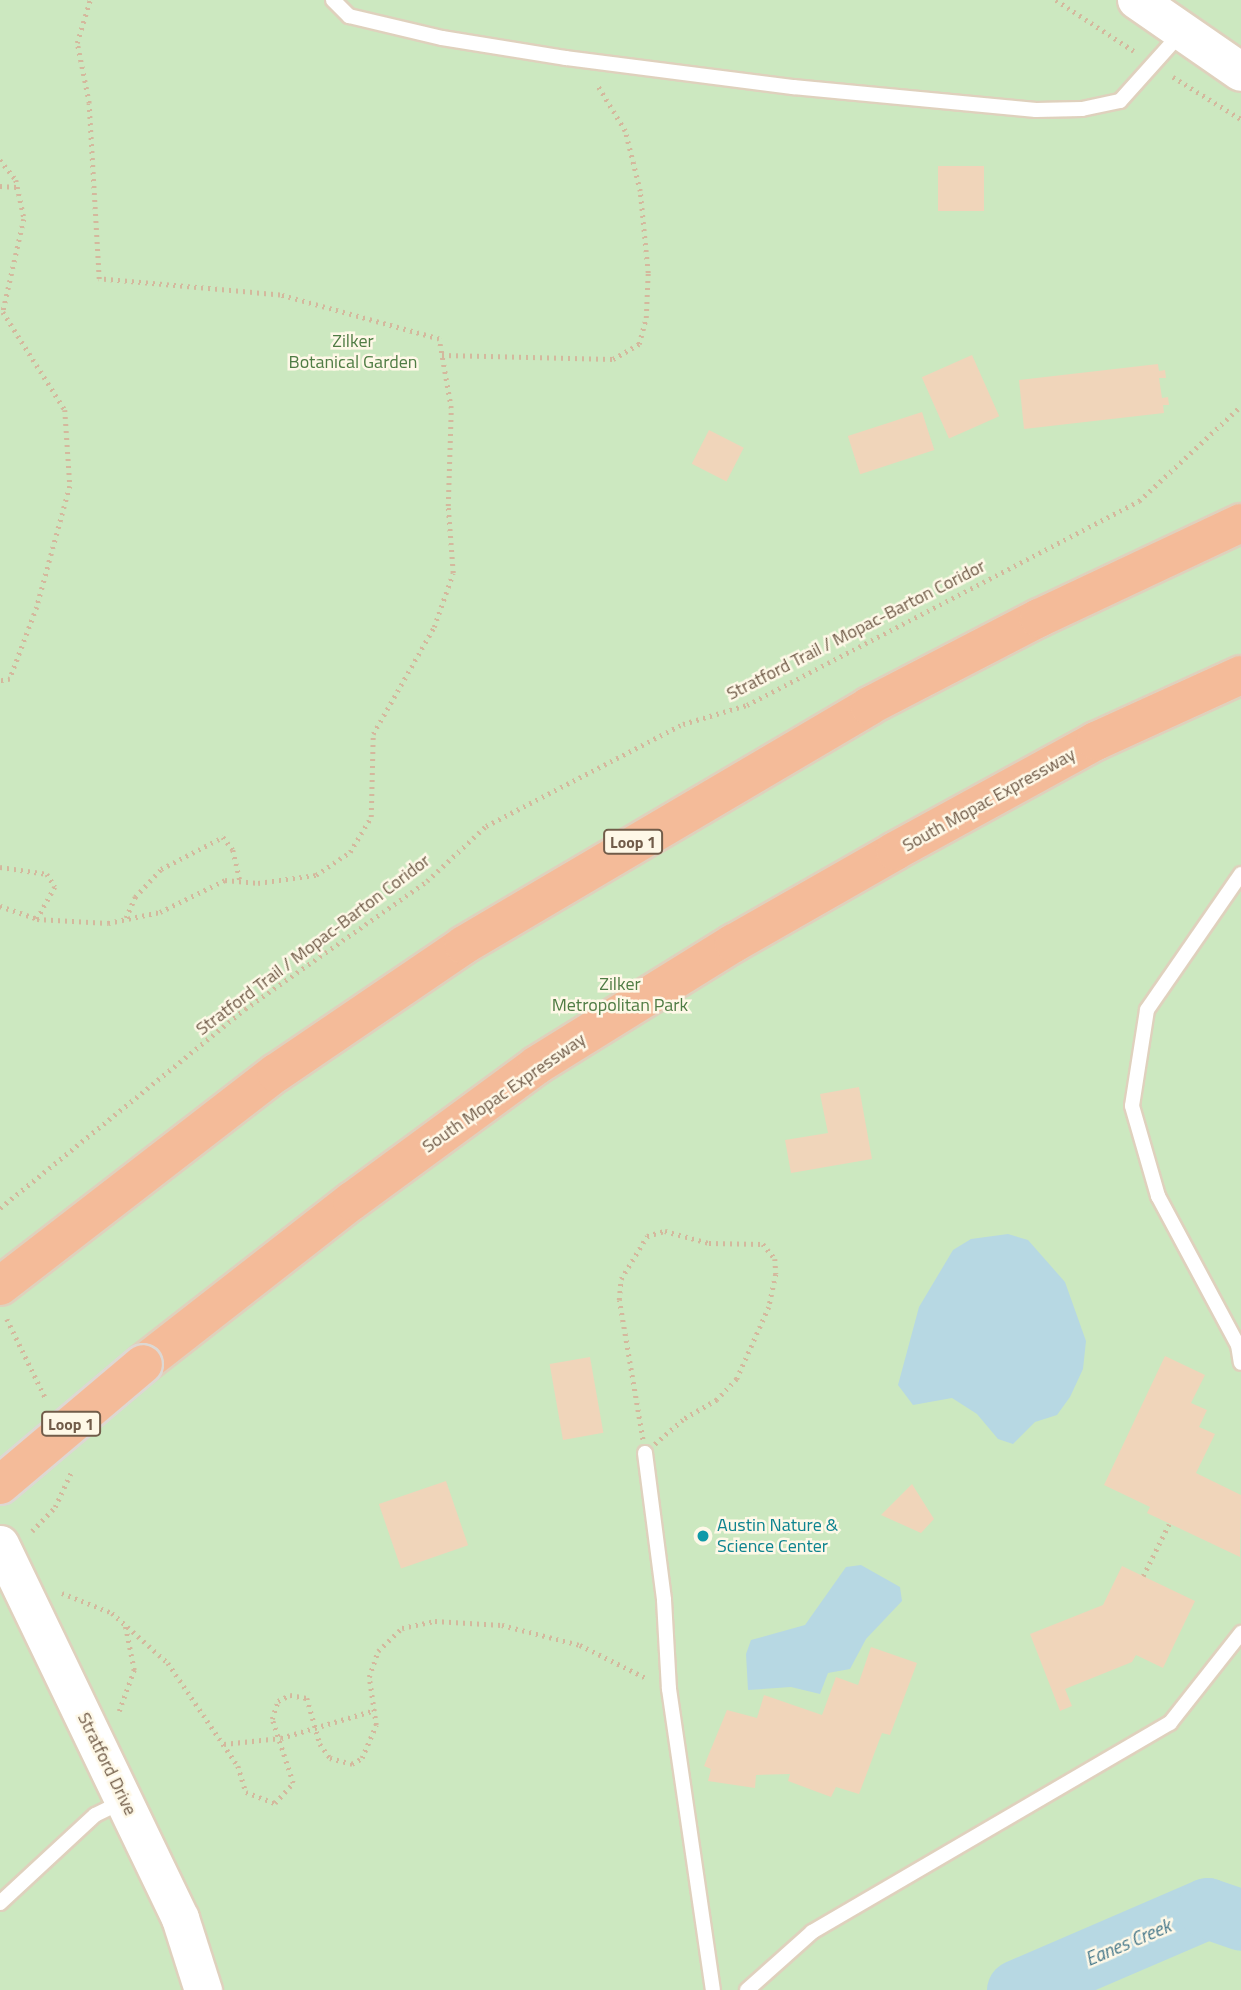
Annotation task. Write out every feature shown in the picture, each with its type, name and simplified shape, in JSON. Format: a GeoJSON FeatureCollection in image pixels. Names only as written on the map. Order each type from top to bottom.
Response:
{"type":"FeatureCollection","features":[{"type":"Feature","properties":{"kind":"highway","name":"Loop 1"},"geometry":{"type":"LineString","coordinates":[[0,1286],[68,1231],[298,1058],[464,946],[667,822],[881,700],[1039,618],[1241,523]]}},
{"type":"Feature","properties":{"kind":"highway","name":"South Mopac Expressway"},"geometry":{"type":"LineString","coordinates":[[0,1485],[143,1364],[352,1200],[537,1065],[734,943],[895,851],[1096,741],[1241,674]]}},
{"type":"Feature","properties":{"kind":"main road"},"geometry":{"type":"LineString","coordinates":[[1137,0],[1241,72]]}},
{"type":"Feature","properties":{"kind":"main road"},"geometry":{"type":"LineString","coordinates":[[1183,31],[1241,53]]}},
{"type":"Feature","properties":{"kind":"street","name":"Stratford Drive"},"geometry":{"type":"LineString","coordinates":[[7,1559],[104,1755],[180,1918],[203,1990]]}},
{"type":"Feature","properties":{"kind":"lane"},"geometry":{"type":"LineString","coordinates":[[333,0],[349,16],[442,38],[581,60],[793,88],[1035,110],[1082,109],[1120,101],[1183,31]]}},
{"type":"Feature","properties":{"kind":"lane"},"geometry":{"type":"LineString","coordinates":[[1241,874],[1147,1010],[1132,1106],[1158,1196],[1237,1345],[1241,1363]]}},
{"type":"Feature","properties":{"kind":"lane"},"geometry":{"type":"LineString","coordinates":[[645,1453],[664,1600],[669,1689],[713,1990]]}},
{"type":"Feature","properties":{"kind":"lane"},"geometry":{"type":"LineString","coordinates":[[747,1990],[812,1932],[1170,1723],[1241,1633]]}},
{"type":"Feature","properties":{"kind":"lane"},"geometry":{"type":"LineString","coordinates":[[0,1903],[95,1815],[125,1800]]}},
{"type":"Feature","properties":{"kind":"path"},"geometry":{"type":"LineString","coordinates":[[0,906],[37,919],[108,923],[160,912],[225,880],[316,875],[350,852],[371,817],[373,734],[434,627],[453,573],[448,506],[451,408],[439,339],[280,295],[100,279],[89,103],[77,43],[90,0]]}},
{"type":"Feature","properties":{"kind":"path"},"geometry":{"type":"LineString","coordinates":[[442,355],[613,359],[639,344],[646,318],[648,273],[640,191],[625,131],[581,60]]}},
{"type":"Feature","properties":{"kind":"path"},"geometry":{"type":"LineString","coordinates":[[0,160],[17,187],[24,219],[3,312],[65,411],[70,486],[37,607],[9,678],[0,681]]}},
{"type":"Feature","properties":{"kind":"path"},"geometry":{"type":"LineString","coordinates":[[0,186],[17,187]]}},
{"type":"Feature","properties":{"kind":"path","name":"Stratford Trail / Mopac-Barton Coridor"},"geometry":{"type":"LineString","coordinates":[[0,1208],[245,1009],[427,881],[486,826],[683,724],[747,705],[1139,501],[1241,405]]}},
{"type":"Feature","properties":{"kind":"path"},"geometry":{"type":"LineString","coordinates":[[125,919],[135,897],[161,869],[223,837],[233,850],[240,881]]}},
{"type":"Feature","properties":{"kind":"path"},"geometry":{"type":"LineString","coordinates":[[0,867],[47,874],[55,887],[37,919]]}},
{"type":"Feature","properties":{"kind":"path"},"geometry":{"type":"LineString","coordinates":[[665,1231],[709,1243],[763,1244],[775,1259],[776,1274],[769,1307],[737,1379],[717,1400],[683,1420],[645,1453],[619,1300],[621,1279],[647,1236],[665,1231]]}},
{"type":"Feature","properties":{"kind":"path"},"geometry":{"type":"LineString","coordinates":[[1143,1576],[1169,1524]]}},
{"type":"Feature","properties":{"kind":"path"},"geometry":{"type":"LineString","coordinates":[[7,1559],[112,1613],[168,1663],[238,1766],[246,1792],[275,1803],[293,1783],[281,1738],[272,1719],[278,1701],[290,1695],[307,1698],[330,1758],[352,1763],[369,1749],[375,1710],[369,1677],[378,1651],[402,1628],[435,1621],[502,1625],[580,1645],[669,1689]]}},
{"type":"Feature","properties":{"kind":"path"},"geometry":{"type":"LineString","coordinates":[[104,1755],[134,1670],[124,1625]]}},
{"type":"Feature","properties":{"kind":"path"},"geometry":{"type":"LineString","coordinates":[[224,1744],[281,1738],[375,1710]]}},
{"type":"Feature","properties":{"kind":"green space","name":"Zilker Metropolitan Park"},"geometry":{"type":"Polygon","coordinates":[[[0,0],[1241,0],[1241,1990],[0,1990],[0,0]]]}},
{"type":"Feature","properties":{"kind":"water"},"geometry":{"type":"Polygon","coordinates":[[[1008,1234],[1028,1240],[1065,1282],[1086,1341],[1083,1369],[1070,1397],[1057,1415],[1035,1422],[1013,1444],[998,1439],[977,1414],[952,1398],[913,1405],[898,1385],[919,1307],[953,1250],[971,1239],[1008,1234]]]}},
{"type":"Feature","properties":{"kind":"water"},"geometry":{"type":"Polygon","coordinates":[[[861,1565],[900,1587],[902,1601],[866,1639],[850,1669],[828,1673],[820,1694],[791,1687],[748,1690],[746,1654],[751,1640],[805,1625],[846,1567],[861,1565]]]}},
{"type":"Feature","properties":{"kind":"water"},"geometry":{"type":"Polygon","coordinates":[[[1110,1950],[1042,1990],[990,1990],[1026,1976],[1110,1950]]]}},
{"type":"Feature","properties":{"kind":"building"},"geometry":{"type":"Polygon","coordinates":[[[938,166],[984,166],[984,211],[938,211],[938,166]]]}},
{"type":"Feature","properties":{"kind":"building"},"geometry":{"type":"Polygon","coordinates":[[[972,355],[999,416],[949,439],[922,377],[972,355]]]}},
{"type":"Feature","properties":{"kind":"building"},"geometry":{"type":"Polygon","coordinates":[[[1158,364],[1159,371],[1165,370],[1166,378],[1159,378],[1162,398],[1168,397],[1169,405],[1163,405],[1164,413],[1024,429],[1019,380],[1158,364]]]}},
{"type":"Feature","properties":{"kind":"building"},"geometry":{"type":"Polygon","coordinates":[[[922,412],[934,450],[860,474],[848,436],[922,412]]]}},
{"type":"Feature","properties":{"kind":"building"},"geometry":{"type":"Polygon","coordinates":[[[709,430],[744,448],[726,482],[692,464],[709,430]]]}},
{"type":"Feature","properties":{"kind":"building"},"geometry":{"type":"Polygon","coordinates":[[[859,1087],[872,1159],[791,1173],[785,1140],[828,1133],[820,1094],[859,1087]]]}},
{"type":"Feature","properties":{"kind":"building"},"geometry":{"type":"Polygon","coordinates":[[[1165,1356],[1205,1375],[1191,1403],[1207,1410],[1199,1427],[1215,1434],[1196,1473],[1241,1495],[1240,1557],[1147,1513],[1150,1507],[1104,1485],[1165,1356]]]}},
{"type":"Feature","properties":{"kind":"building"},"geometry":{"type":"Polygon","coordinates":[[[590,1357],[603,1433],[563,1440],[550,1364],[590,1357]]]}},
{"type":"Feature","properties":{"kind":"building"},"geometry":{"type":"Polygon","coordinates":[[[446,1481],[468,1545],[401,1568],[379,1504],[446,1481]]]}},
{"type":"Feature","properties":{"kind":"building"},"geometry":{"type":"Polygon","coordinates":[[[912,1484],[934,1519],[921,1533],[881,1515],[912,1484]]]}},
{"type":"Feature","properties":{"kind":"building"},"geometry":{"type":"Polygon","coordinates":[[[1122,1566],[1195,1601],[1163,1668],[1136,1655],[1132,1662],[1065,1689],[1072,1706],[1060,1711],[1030,1634],[1103,1605],[1122,1566]]]}},
{"type":"Feature","properties":{"kind":"building"},"geometry":{"type":"Polygon","coordinates":[[[871,1647],[917,1663],[890,1735],[882,1733],[859,1794],[836,1787],[831,1797],[788,1781],[790,1774],[756,1775],[755,1788],[708,1781],[711,1769],[704,1766],[727,1710],[757,1718],[764,1695],[822,1715],[836,1677],[858,1685],[871,1647]]]}},
{"type":"Feature","properties":{"kind":"waterway","name":"Eanes Creek"},"geometry":{"type":"LineString","coordinates":[[1017,1990],[1207,1908],[1241,1920]]}},
{"type":"Feature","properties":{"kind":"place","name":"Austin Nature & Science Center"},"geometry":{"type":"Point","coordinates":[703,1536]}},
{"type":"Feature","properties":{"kind":"park label","name":"Zilker Botanical Garden"},"geometry":{"type":"Point","coordinates":[353,352]}}]}
